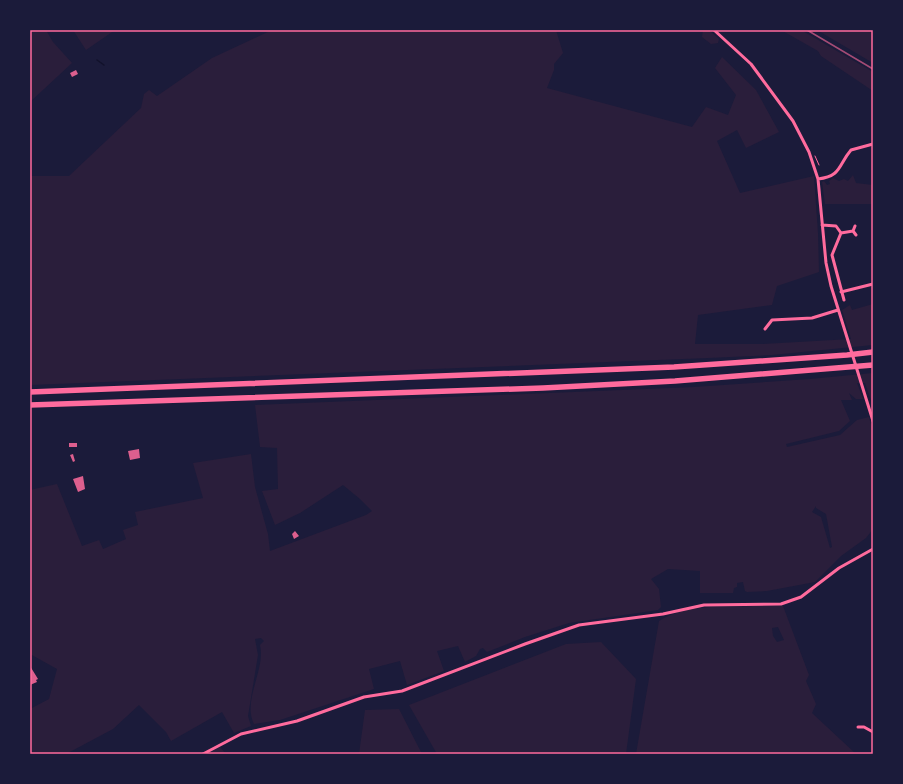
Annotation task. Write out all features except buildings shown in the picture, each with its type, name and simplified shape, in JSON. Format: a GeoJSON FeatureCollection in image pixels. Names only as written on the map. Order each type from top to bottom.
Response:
{"type":"FeatureCollection","features":[{"type":"Feature","properties":{"kind":"highway"},"geometry":{"type":"LineString","coordinates":[[30,392],[674,367],[847,356],[873,352]]}},
{"type":"Feature","properties":{"kind":"highway"},"geometry":{"type":"LineString","coordinates":[[30,405],[543,388],[851,368],[873,365]]}},
{"type":"Feature","properties":{"kind":"street"},"geometry":{"type":"LineString","coordinates":[[714,30],[751,64],[784,109],[809,152],[818,179],[827,269],[838,310],[873,421]]}},
{"type":"Feature","properties":{"kind":"street"},"geometry":{"type":"LineString","coordinates":[[818,179],[834,174],[843,165],[851,150],[873,144]]}},
{"type":"Feature","properties":{"kind":"street"},"geometry":{"type":"LineString","coordinates":[[822,225],[836,226],[841,233]]}},
{"type":"Feature","properties":{"kind":"street"},"geometry":{"type":"LineString","coordinates":[[853,231],[855,226]]}},
{"type":"Feature","properties":{"kind":"street"},"geometry":{"type":"LineString","coordinates":[[841,233],[853,231]]}},
{"type":"Feature","properties":{"kind":"street"},"geometry":{"type":"LineString","coordinates":[[853,231],[856,235]]}},
{"type":"Feature","properties":{"kind":"street"},"geometry":{"type":"LineString","coordinates":[[841,233],[832,255],[844,300]]}},
{"type":"Feature","properties":{"kind":"street"},"geometry":{"type":"LineString","coordinates":[[841,292],[873,284]]}},
{"type":"Feature","properties":{"kind":"street"},"geometry":{"type":"LineString","coordinates":[[765,329],[772,320],[812,318],[838,310]]}},
{"type":"Feature","properties":{"kind":"street"},"geometry":{"type":"LineString","coordinates":[[204,754],[241,734],[297,721],[364,697],[402,691],[579,625],[663,614],[704,605],[781,604],[801,597],[839,568],[873,549]]}},
{"type":"Feature","properties":{"kind":"street"},"geometry":{"type":"LineString","coordinates":[[858,727],[864,727],[873,732]]}},
{"type":"Feature","properties":{"kind":"path"},"geometry":{"type":"LineString","coordinates":[[812,150],[819,165]]}},
{"type":"Feature","properties":{"kind":"shaded area"},"geometry":{"type":"Polygon","coordinates":[[[30,30],[46,30],[53,42],[72,63],[30,102],[30,30]]]}},
{"type":"Feature","properties":{"kind":"shaded area"},"geometry":{"type":"Polygon","coordinates":[[[73,30],[115,30],[86,50],[73,30]]]}},
{"type":"Feature","properties":{"kind":"shaded area"},"geometry":{"type":"Polygon","coordinates":[[[272,30],[556,30],[563,53],[554,64],[554,70],[547,88],[692,127],[706,107],[728,115],[736,95],[715,68],[722,57],[756,90],[779,132],[746,148],[737,130],[717,141],[740,193],[814,176],[819,272],[777,286],[772,305],[698,315],[695,344],[763,344],[851,339],[842,310],[850,305],[852,310],[873,304],[873,345],[772,355],[30,385],[30,176],[69,176],[141,108],[144,94],[149,90],[157,96],[212,58],[272,30]]]}},
{"type":"Feature","properties":{"kind":"shaded area"},"geometry":{"type":"Polygon","coordinates":[[[703,30],[709,30],[719,39],[718,43],[711,44],[702,37],[703,30]]]}},
{"type":"Feature","properties":{"kind":"shaded area"},"geometry":{"type":"Polygon","coordinates":[[[781,30],[801,30],[873,72],[873,91],[821,56],[818,51],[781,30]]]}},
{"type":"Feature","properties":{"kind":"shaded area"},"geometry":{"type":"Polygon","coordinates":[[[817,30],[873,30],[873,63],[817,30]]]}},
{"type":"Feature","properties":{"kind":"shaded area"},"geometry":{"type":"Polygon","coordinates":[[[853,175],[856,183],[873,185],[873,204],[825,204],[822,182],[824,181],[827,185],[830,184],[829,181],[833,178],[839,181],[844,179],[848,181],[853,175]]]}},
{"type":"Feature","properties":{"kind":"shaded area"},"geometry":{"type":"Polygon","coordinates":[[[873,373],[873,406],[865,383],[857,383],[863,399],[856,399],[849,393],[852,400],[841,400],[850,421],[839,431],[786,444],[787,447],[840,435],[857,420],[869,417],[873,431],[873,529],[866,538],[841,556],[815,582],[767,591],[747,592],[745,591],[743,582],[737,583],[737,587],[734,588],[733,593],[700,593],[700,571],[668,569],[651,579],[659,589],[661,607],[658,610],[569,623],[525,637],[487,652],[483,648],[480,649],[476,656],[465,662],[458,646],[437,651],[444,671],[407,685],[400,661],[369,669],[374,689],[280,720],[254,724],[251,715],[252,695],[260,664],[260,645],[264,641],[261,638],[255,639],[258,655],[248,716],[251,726],[234,733],[222,712],[171,741],[166,732],[139,705],[113,729],[66,754],[30,754],[30,709],[49,699],[57,669],[30,654],[30,490],[57,484],[82,546],[99,540],[103,549],[126,539],[123,530],[138,525],[135,512],[203,498],[193,463],[251,454],[255,487],[268,534],[270,551],[366,515],[372,511],[343,485],[300,513],[275,525],[262,491],[278,489],[277,448],[260,447],[255,405],[694,387],[873,373]],[[816,506],[812,512],[821,517],[830,548],[832,547],[826,514],[816,508],[816,506]]]}},
{"type":"Feature","properties":{"kind":"shaded area"},"geometry":{"type":"Polygon","coordinates":[[[783,606],[809,675],[806,681],[816,704],[812,713],[856,754],[636,754],[659,621],[693,609],[783,606]],[[778,627],[772,628],[773,636],[777,642],[784,640],[778,627]]]}},
{"type":"Feature","properties":{"kind":"shaded area"},"geometry":{"type":"Polygon","coordinates":[[[601,642],[636,679],[626,754],[437,754],[409,705],[566,644],[601,642]]]}},
{"type":"Feature","properties":{"kind":"shaded area"},"geometry":{"type":"Polygon","coordinates":[[[399,709],[422,754],[359,754],[365,710],[399,709]]]}},
{"type":"Feature","properties":{"kind":"shaded area"},"geometry":{"type":"Polygon","coordinates":[[[220,747],[226,754],[207,754],[220,747]]]}},
{"type":"Feature","properties":{"kind":"waterway"},"geometry":{"type":"LineString","coordinates":[[97,60],[104,65]]}},
{"type":"Feature","properties":{"kind":"railway"},"geometry":{"type":"LineString","coordinates":[[807,30],[873,69]]}}]}
